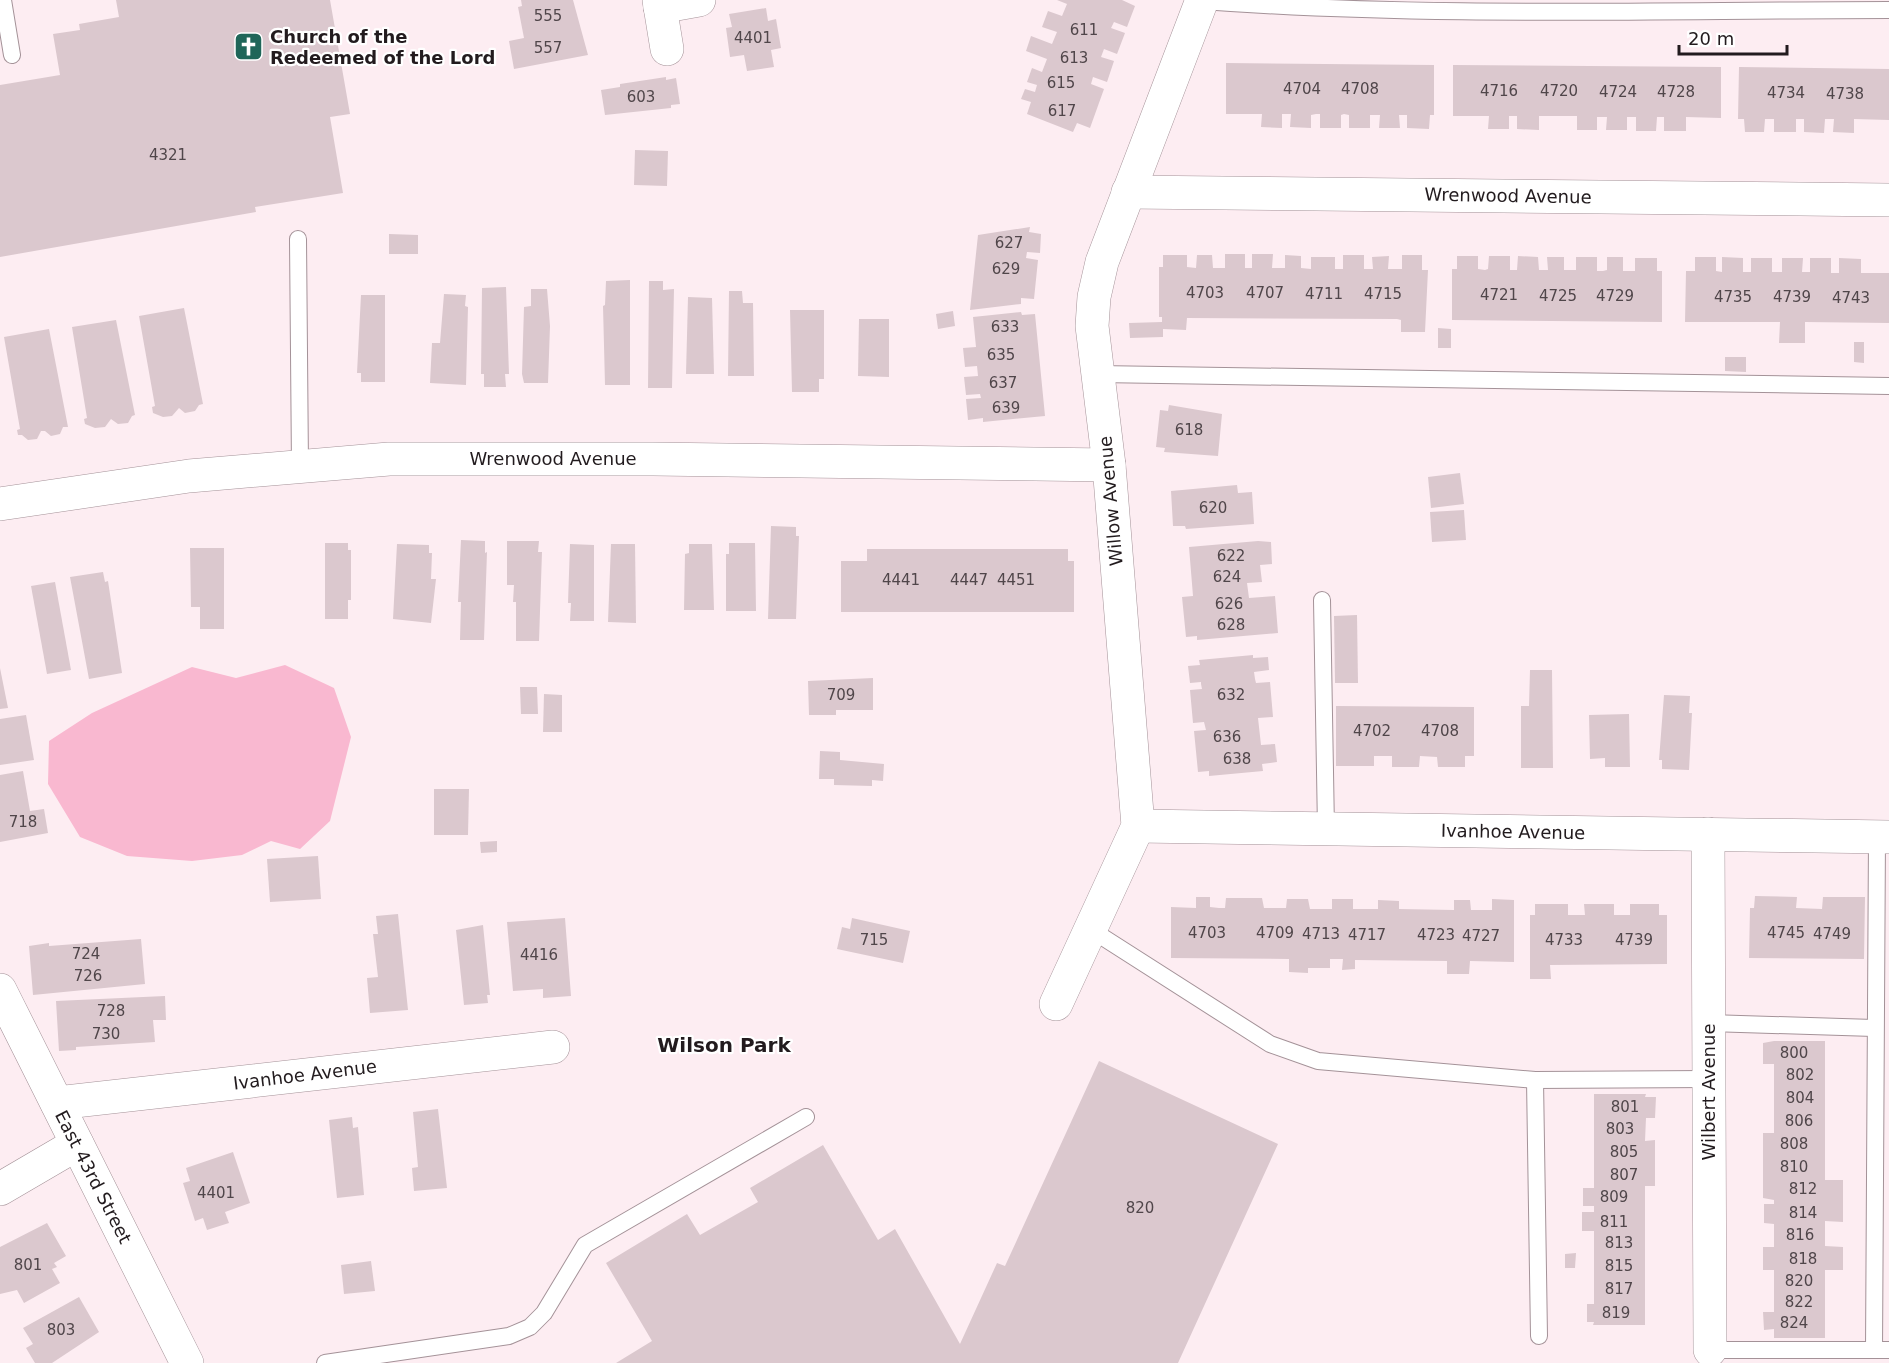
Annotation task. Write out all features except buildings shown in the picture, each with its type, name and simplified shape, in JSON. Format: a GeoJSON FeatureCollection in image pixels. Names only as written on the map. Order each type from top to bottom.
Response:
{"type":"FeatureCollection","features":[{"type":"Feature","properties":{"kind":"street"},"geometry":{"type":"LineString","coordinates":[[667,49],[660,4],[699,0]]}},
{"type":"Feature","properties":{"kind":"street","name":"Willow Avenue"},"geometry":{"type":"LineString","coordinates":[[1056,1004],[1138,826],[1109,465],[1092,326],[1094,297],[1102,262],[1202,1]]}},
{"type":"Feature","properties":{"kind":"street","name":"Wrenwood Avenue"},"geometry":{"type":"LineString","coordinates":[[1128,192],[1889,200]]}},
{"type":"Feature","properties":{"kind":"street","name":"Wrenwood Avenue"},"geometry":{"type":"LineString","coordinates":[[0,504],[189,476],[389,459],[1109,465]]}},
{"type":"Feature","properties":{"kind":"street","name":"Ivanhoe Avenue"},"geometry":{"type":"LineString","coordinates":[[1138,826],[1883,837]]}},
{"type":"Feature","properties":{"kind":"street","name":"Wilbert Avenue"},"geometry":{"type":"LineString","coordinates":[[1707,834],[1710,1350]]}},
{"type":"Feature","properties":{"kind":"street","name":"East 43rd Street"},"geometry":{"type":"LineString","coordinates":[[0,990],[186,1363]]}},
{"type":"Feature","properties":{"kind":"street","name":"Ivanhoe Avenue"},"geometry":{"type":"LineString","coordinates":[[57,1103],[553,1047]]}},
{"type":"Feature","properties":{"kind":"street"},"geometry":{"type":"LineString","coordinates":[[0,1188],[77,1144]]}},
{"type":"Feature","properties":{"kind":"lane"},"geometry":{"type":"LineString","coordinates":[[3,0],[12,55]]}},
{"type":"Feature","properties":{"kind":"lane"},"geometry":{"type":"LineString","coordinates":[[1202,1],[1266,6],[1469,10],[1889,10]]}},
{"type":"Feature","properties":{"kind":"lane"},"geometry":{"type":"LineString","coordinates":[[298,239],[300,466]]}},
{"type":"Feature","properties":{"kind":"lane"},"geometry":{"type":"LineString","coordinates":[[1098,374],[1889,386]]}},
{"type":"Feature","properties":{"kind":"lane"},"geometry":{"type":"LineString","coordinates":[[1322,600],[1326,829]]}},
{"type":"Feature","properties":{"kind":"lane"},"geometry":{"type":"LineString","coordinates":[[1710,1350],[1881,1350],[1874,1028],[1883,837]]}},
{"type":"Feature","properties":{"kind":"lane"},"geometry":{"type":"LineString","coordinates":[[1090,928],[1270,1044],[1318,1061],[1535,1080],[1708,1079]]}},
{"type":"Feature","properties":{"kind":"lane"},"geometry":{"type":"LineString","coordinates":[[1708,1023],[1874,1028]]}},
{"type":"Feature","properties":{"kind":"lane"},"geometry":{"type":"LineString","coordinates":[[1535,1080],[1539,1336]]}},
{"type":"Feature","properties":{"kind":"lane"},"geometry":{"type":"LineString","coordinates":[[325,1363],[509,1336],[530,1327],[544,1313],[585,1245],[806,1117]]}},
{"type":"Feature","properties":{"kind":"shaded area"},"geometry":{"type":"Polygon","coordinates":[[[285,665],[334,688],[351,737],[330,821],[300,849],[271,841],[242,855],[192,861],[127,856],[80,837],[48,784],[49,741],[92,713],[192,667],[236,678],[285,665]]]}},
{"type":"Feature","properties":{"kind":"place","name":"Church of the Redeemed of the Lord"},"geometry":{"type":"Point","coordinates":[249,47]}},
{"type":"Feature","properties":{"kind":"district","name":"Wilson Park"},"geometry":{"type":"Point","coordinates":[724,1045]}}]}
